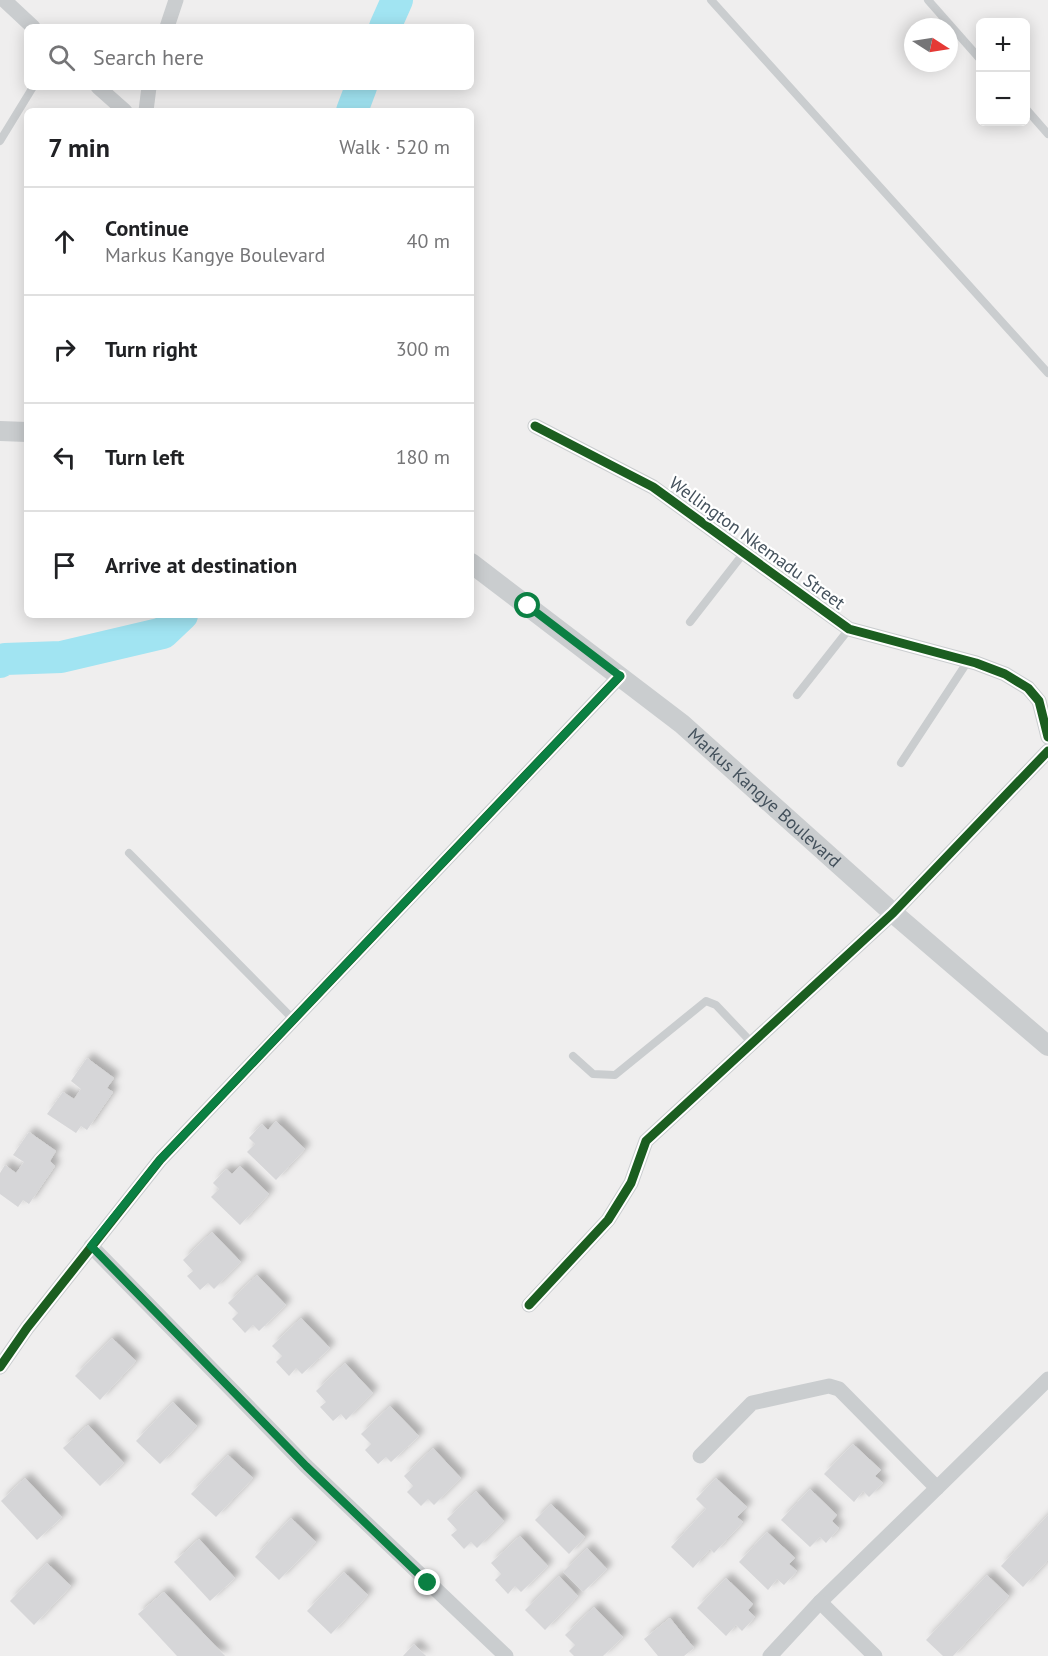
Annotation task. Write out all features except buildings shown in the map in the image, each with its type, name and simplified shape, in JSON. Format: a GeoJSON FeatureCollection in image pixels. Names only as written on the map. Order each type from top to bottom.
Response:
{"type":"FeatureCollection","features":[{"type":"Feature","properties":{"kind":"street"},"geometry":{"type":"LineString","coordinates":[[4,0],[30,24]]}},
{"type":"Feature","properties":{"kind":"street"},"geometry":{"type":"LineString","coordinates":[[168,24],[176,0]]}},
{"type":"Feature","properties":{"kind":"street"},"geometry":{"type":"LineString","coordinates":[[101,90],[121,108]]}},
{"type":"Feature","properties":{"kind":"street"},"geometry":{"type":"LineString","coordinates":[[146,108],[150,90]]}},
{"type":"Feature","properties":{"kind":"street","name":"Wellington Nkemadu Street"},"geometry":{"type":"LineString","coordinates":[[535,426],[653,487],[849,629],[968,661],[1005,674],[1029,687],[1039,701],[1048,737]]}},
{"type":"Feature","properties":{"kind":"street"},"geometry":{"type":"LineString","coordinates":[[0,431],[24,432]]}},
{"type":"Feature","properties":{"kind":"street","name":"Markus Kangye Boulevard"},"geometry":{"type":"LineString","coordinates":[[474,564],[682,724],[892,913],[1048,1046]]}},
{"type":"Feature","properties":{"kind":"street"},"geometry":{"type":"LineString","coordinates":[[0,1367],[91,1246],[160,1160],[620,676]]}},
{"type":"Feature","properties":{"kind":"street"},"geometry":{"type":"LineString","coordinates":[[529,1305],[608,1220],[631,1183],[646,1141],[892,913],[1048,751]]}},
{"type":"Feature","properties":{"kind":"street"},"geometry":{"type":"LineString","coordinates":[[91,1246],[306,1466],[506,1656]]}},
{"type":"Feature","properties":{"kind":"street"},"geometry":{"type":"LineString","coordinates":[[770,1656],[820,1602],[1048,1379]]}},
{"type":"Feature","properties":{"kind":"street"},"geometry":{"type":"LineString","coordinates":[[700,1456],[752,1402],[829,1386],[839,1389],[937,1488]]}},
{"type":"Feature","properties":{"kind":"street"},"geometry":{"type":"LineString","coordinates":[[820,1602],[875,1656]]}},
{"type":"Feature","properties":{"kind":"lane"},"geometry":{"type":"LineString","coordinates":[[711,0],[1048,373]]}},
{"type":"Feature","properties":{"kind":"lane"},"geometry":{"type":"LineString","coordinates":[[928,0],[976,53]]}},
{"type":"Feature","properties":{"kind":"lane"},"geometry":{"type":"LineString","coordinates":[[0,141],[31,90]]}},
{"type":"Feature","properties":{"kind":"lane"},"geometry":{"type":"LineString","coordinates":[[1030,114],[1048,134]]}},
{"type":"Feature","properties":{"kind":"lane"},"geometry":{"type":"LineString","coordinates":[[690,622],[743,554]]}},
{"type":"Feature","properties":{"kind":"lane"},"geometry":{"type":"LineString","coordinates":[[797,695],[849,629]]}},
{"type":"Feature","properties":{"kind":"lane"},"geometry":{"type":"LineString","coordinates":[[901,763],[968,661]]}},
{"type":"Feature","properties":{"kind":"lane"},"geometry":{"type":"LineString","coordinates":[[129,853],[294,1020]]}},
{"type":"Feature","properties":{"kind":"lane"},"geometry":{"type":"LineString","coordinates":[[573,1056],[594,1074],[615,1075],[706,1001],[716,1005],[753,1044]]}},
{"type":"Feature","properties":{"kind":"waterway"},"geometry":{"type":"LineString","coordinates":[[386,24],[397,0]]}},
{"type":"Feature","properties":{"kind":"waterway"},"geometry":{"type":"LineString","coordinates":[[353,108],[360,90]]}},
{"type":"Feature","properties":{"kind":"waterway"},"geometry":{"type":"LineString","coordinates":[[0,662],[5,659],[61,657],[163,633],[179,618]]}},
{"type":"Feature","properties":{"kind":"cycle path"},"geometry":{"type":"LineString","coordinates":[[535,426],[653,487],[849,629],[976,663],[1005,674],[1028,688],[1039,701],[1048,737]]}},
{"type":"Feature","properties":{"kind":"cycle path"},"geometry":{"type":"LineString","coordinates":[[0,1367],[27,1328],[160,1160],[620,676]]}},
{"type":"Feature","properties":{"kind":"cycle path"},"geometry":{"type":"LineString","coordinates":[[529,1305],[608,1220],[631,1183],[646,1141],[893,913],[1048,751]]}},
{"type":"Feature","properties":{"kind":"route"},"geometry":{"type":"LineString","coordinates":[[428,1583],[306,1466],[91,1246],[160,1160],[620,676],[528,606]]}}]}
